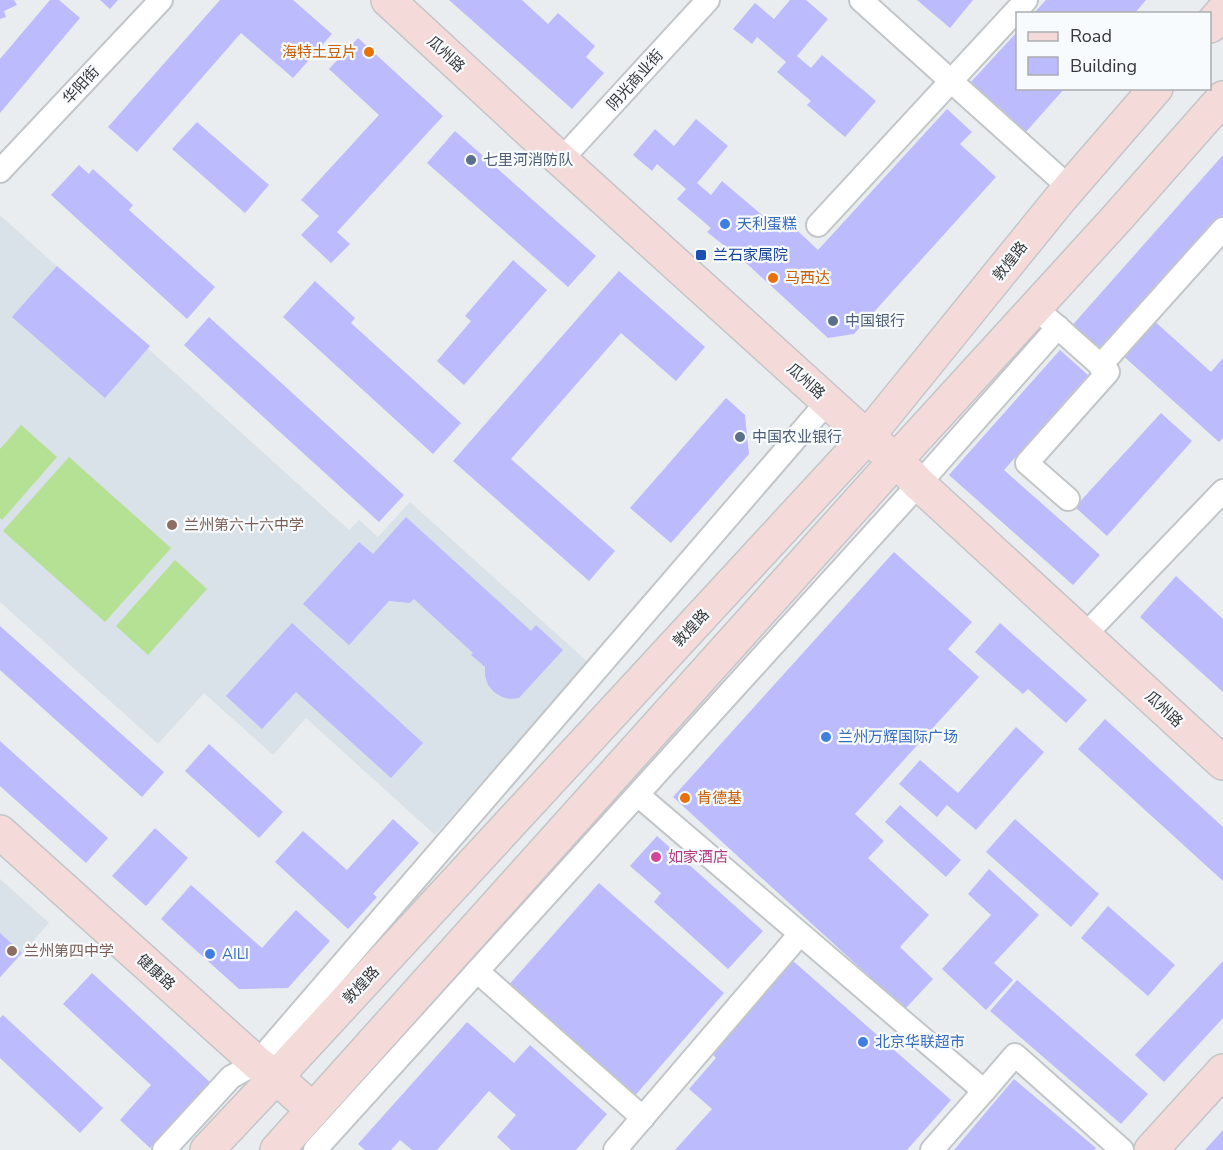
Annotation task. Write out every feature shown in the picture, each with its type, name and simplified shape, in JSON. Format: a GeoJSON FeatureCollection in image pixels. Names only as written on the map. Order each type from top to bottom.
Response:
{"type":"FeatureCollection","features":[{"type":"Feature","properties":{"kind":"main road","name":"瓜州路"},"geometry":{"type":"LineString","coordinates":[[388,0],[561,160],[867,437],[896,460],[919,484],[1223,763]]}},
{"type":"Feature","properties":{"kind":"main road"},"geometry":{"type":"LineString","coordinates":[[1211,24],[1223,11]]}},
{"type":"Feature","properties":{"kind":"main road","name":"敦煌路"},"geometry":{"type":"LineString","coordinates":[[207,1150],[266,1070],[867,437],[1070,188],[1154,90]]}},
{"type":"Feature","properties":{"kind":"main road"},"geometry":{"type":"LineString","coordinates":[[277,1150],[896,460],[1046,319],[1223,98]]}},
{"type":"Feature","properties":{"kind":"main road","name":"健康路"},"geometry":{"type":"LineString","coordinates":[[0,832],[313,1110]]}},
{"type":"Feature","properties":{"kind":"main road"},"geometry":{"type":"LineString","coordinates":[[1151,1150],[1223,1071]]}},
{"type":"Feature","properties":{"kind":"street","name":"华阳街"},"geometry":{"type":"LineString","coordinates":[[0,171],[161,0]]}},
{"type":"Feature","properties":{"kind":"street","name":"阴光商业街"},"geometry":{"type":"LineString","coordinates":[[561,160],[708,0]]}},
{"type":"Feature","properties":{"kind":"street"},"geometry":{"type":"LineString","coordinates":[[861,0],[1070,188]]}},
{"type":"Feature","properties":{"kind":"street"},"geometry":{"type":"LineString","coordinates":[[818,225],[1026,0]]}},
{"type":"Feature","properties":{"kind":"street"},"geometry":{"type":"LineString","coordinates":[[1100,366],[1223,229]]}},
{"type":"Feature","properties":{"kind":"street"},"geometry":{"type":"LineString","coordinates":[[315,1150],[919,484],[1046,319],[1108,372],[1027,463],[1068,499]]}},
{"type":"Feature","properties":{"kind":"street"},"geometry":{"type":"LineString","coordinates":[[164,1150],[231,1077],[266,1070],[828,401]]}},
{"type":"Feature","properties":{"kind":"street"},"geometry":{"type":"LineString","coordinates":[[1084,636],[1223,491]]}},
{"type":"Feature","properties":{"kind":"street"},"geometry":{"type":"LineString","coordinates":[[638,795],[984,1091]]}},
{"type":"Feature","properties":{"kind":"street"},"geometry":{"type":"LineString","coordinates":[[615,1150],[800,934]]}},
{"type":"Feature","properties":{"kind":"street"},"geometry":{"type":"LineString","coordinates":[[477,971],[643,1118]]}},
{"type":"Feature","properties":{"kind":"street"},"geometry":{"type":"LineString","coordinates":[[932,1150],[1015,1055],[1122,1150]]}},
{"type":"Feature","properties":{"kind":"shaded area","name":"兰州第六十六中学"},"geometry":{"type":"Polygon","coordinates":[[[0,215],[349,530],[359,520],[378,537],[410,502],[589,663],[435,835],[306,718],[273,755],[204,693],[158,744],[0,602],[0,215]]]}},
{"type":"Feature","properties":{"kind":"shaded area","name":"兰州第四中学"},"geometry":{"type":"Polygon","coordinates":[[[0,879],[49,923],[0,978],[0,879]]]}},
{"type":"Feature","properties":{"kind":"green space"},"geometry":{"type":"Polygon","coordinates":[[[21,425],[57,457],[2,520],[0,518],[0,449],[21,425]]]}},
{"type":"Feature","properties":{"kind":"green space"},"geometry":{"type":"Polygon","coordinates":[[[69,457],[171,548],[105,622],[3,531],[69,457]]]}},
{"type":"Feature","properties":{"kind":"green space"},"geometry":{"type":"Polygon","coordinates":[[[175,560],[207,589],[148,655],[116,626],[175,560]]]}},
{"type":"Feature","properties":{"kind":"building"},"geometry":{"type":"Polygon","coordinates":[[[0,0],[14,0],[17,5],[4,11],[6,17],[0,19],[0,0]]]}},
{"type":"Feature","properties":{"kind":"building"},"geometry":{"type":"Polygon","coordinates":[[[50,0],[59,0],[80,18],[0,113],[0,59],[50,0]]]}},
{"type":"Feature","properties":{"kind":"building"},"geometry":{"type":"Polygon","coordinates":[[[100,0],[118,0],[110,9],[100,0]]]}},
{"type":"Feature","properties":{"kind":"building"},"geometry":{"type":"Polygon","coordinates":[[[220,0],[293,0],[332,34],[293,78],[241,33],[137,152],[108,127],[220,0]]]}},
{"type":"Feature","properties":{"kind":"building"},"geometry":{"type":"Polygon","coordinates":[[[449,0],[522,0],[548,24],[558,13],[595,46],[586,57],[604,73],[572,109],[449,0]]]}},
{"type":"Feature","properties":{"kind":"building"},"geometry":{"type":"Polygon","coordinates":[[[790,0],[806,0],[828,19],[797,56],[811,68],[822,55],[876,101],[845,137],[807,105],[811,101],[777,72],[786,62],[757,37],[752,44],[733,29],[755,3],[774,19],[790,0]]]}},
{"type":"Feature","properties":{"kind":"building"},"geometry":{"type":"Polygon","coordinates":[[[917,0],[973,0],[950,28],[917,0]]]}},
{"type":"Feature","properties":{"kind":"building"},"geometry":{"type":"Polygon","coordinates":[[[1046,0],[1146,0],[1136,12],[1035,12],[1046,0]]]}},
{"type":"Feature","properties":{"kind":"building"},"geometry":{"type":"Polygon","coordinates":[[[1016,33],[1016,90],[1063,90],[1024,134],[969,84],[1016,33]]]}},
{"type":"Feature","properties":{"kind":"building"},"geometry":{"type":"Polygon","coordinates":[[[358,38],[443,116],[337,232],[350,244],[331,263],[301,235],[319,216],[301,200],[379,115],[329,69],[358,38]]]}},
{"type":"Feature","properties":{"kind":"building"},"geometry":{"type":"Polygon","coordinates":[[[947,109],[972,132],[960,144],[996,177],[854,334],[828,338],[745,262],[707,232],[711,228],[677,199],[686,189],[657,164],[652,171],[633,155],[655,129],[674,146],[696,119],[728,146],[697,183],[711,195],[722,181],[776,227],[784,218],[818,250],[947,109]]]}},
{"type":"Feature","properties":{"kind":"building"},"geometry":{"type":"Polygon","coordinates":[[[197,122],[269,185],[245,213],[172,149],[197,122]]]}},
{"type":"Feature","properties":{"kind":"building"},"geometry":{"type":"Polygon","coordinates":[[[455,131],[596,256],[568,287],[427,163],[455,131]]]}},
{"type":"Feature","properties":{"kind":"building"},"geometry":{"type":"Polygon","coordinates":[[[1223,155],[1223,215],[1099,355],[1069,329],[1223,155]]]}},
{"type":"Feature","properties":{"kind":"building"},"geometry":{"type":"Polygon","coordinates":[[[79,165],[89,174],[93,169],[133,205],[129,210],[215,287],[187,319],[51,195],[79,165]]]}},
{"type":"Feature","properties":{"kind":"building"},"geometry":{"type":"Polygon","coordinates":[[[513,260],[547,290],[464,385],[437,361],[471,321],[465,316],[513,260]]]}},
{"type":"Feature","properties":{"kind":"building"},"geometry":{"type":"Polygon","coordinates":[[[57,266],[150,346],[105,398],[12,317],[57,266]]]}},
{"type":"Feature","properties":{"kind":"building"},"geometry":{"type":"Polygon","coordinates":[[[619,271],[705,347],[676,381],[621,333],[511,459],[615,551],[589,581],[453,461],[619,271]]]}},
{"type":"Feature","properties":{"kind":"building"},"geometry":{"type":"Polygon","coordinates":[[[315,281],[355,318],[351,323],[461,423],[433,454],[283,317],[315,281]]]}},
{"type":"Feature","properties":{"kind":"building"},"geometry":{"type":"Polygon","coordinates":[[[209,317],[404,495],[379,522],[184,345],[209,317]]]}},
{"type":"Feature","properties":{"kind":"building"},"geometry":{"type":"Polygon","coordinates":[[[1151,318],[1211,372],[1223,358],[1223,438],[1219,442],[1120,353],[1151,318]]]}},
{"type":"Feature","properties":{"kind":"building"},"geometry":{"type":"Polygon","coordinates":[[[1060,350],[1088,375],[1004,470],[1100,555],[1073,585],[949,475],[1060,350]]]}},
{"type":"Feature","properties":{"kind":"building"},"geometry":{"type":"Polygon","coordinates":[[[726,398],[745,415],[749,454],[671,543],[630,508],[726,398]]]}},
{"type":"Feature","properties":{"kind":"building"},"geometry":{"type":"Polygon","coordinates":[[[1161,413],[1192,441],[1107,536],[1075,507],[1161,413]]]}},
{"type":"Feature","properties":{"kind":"building"},"geometry":{"type":"Polygon","coordinates":[[[406,517],[531,631],[536,625],[563,650],[519,698],[510,699],[494,692],[488,685],[485,667],[471,655],[473,653],[414,599],[410,603],[389,601],[349,645],[303,604],[359,542],[373,554],[406,517]]]}},
{"type":"Feature","properties":{"kind":"building","name":"兰州万辉国际广场"},"geometry":{"type":"Polygon","coordinates":[[[894,552],[972,622],[948,649],[979,677],[855,814],[884,841],[868,858],[929,915],[900,947],[933,979],[905,1009],[673,797],[894,552]]]}},
{"type":"Feature","properties":{"kind":"building"},"geometry":{"type":"Polygon","coordinates":[[[1176,576],[1223,619],[1223,692],[1140,617],[1176,576]]]}},
{"type":"Feature","properties":{"kind":"building"},"geometry":{"type":"Polygon","coordinates":[[[292,623],[423,743],[391,778],[296,692],[262,729],[226,696],[292,623]]]}},
{"type":"Feature","properties":{"kind":"building"},"geometry":{"type":"Polygon","coordinates":[[[1000,623],[1087,700],[1066,723],[1028,689],[1023,694],[975,652],[1000,623]]]}},
{"type":"Feature","properties":{"kind":"building"},"geometry":{"type":"Polygon","coordinates":[[[0,626],[164,772],[142,797],[0,670],[0,626]]]}},
{"type":"Feature","properties":{"kind":"building"},"geometry":{"type":"Polygon","coordinates":[[[1105,719],[1223,827],[1223,881],[1078,749],[1105,719]]]}},
{"type":"Feature","properties":{"kind":"building"},"geometry":{"type":"Polygon","coordinates":[[[1016,727],[1044,752],[976,830],[947,805],[937,817],[899,784],[920,760],[958,793],[1016,727]]]}},
{"type":"Feature","properties":{"kind":"building"},"geometry":{"type":"Polygon","coordinates":[[[0,741],[108,838],[86,863],[0,786],[0,741]]]}},
{"type":"Feature","properties":{"kind":"building"},"geometry":{"type":"Polygon","coordinates":[[[209,744],[283,812],[259,838],[185,771],[209,744]]]}},
{"type":"Feature","properties":{"kind":"building"},"geometry":{"type":"Polygon","coordinates":[[[900,805],[961,860],[946,877],[885,822],[900,805]]]}},
{"type":"Feature","properties":{"kind":"building"},"geometry":{"type":"Polygon","coordinates":[[[393,819],[419,843],[373,894],[377,897],[348,929],[275,862],[303,831],[347,870],[393,819]]]}},
{"type":"Feature","properties":{"kind":"building"},"geometry":{"type":"Polygon","coordinates":[[[1015,819],[1099,894],[1071,927],[986,852],[1015,819]]]}},
{"type":"Feature","properties":{"kind":"building"},"geometry":{"type":"Polygon","coordinates":[[[155,828],[188,858],[146,906],[112,876],[155,828]]]}},
{"type":"Feature","properties":{"kind":"building"},"geometry":{"type":"Polygon","coordinates":[[[657,836],[763,931],[728,969],[654,902],[661,893],[630,866],[657,836]]]}},
{"type":"Feature","properties":{"kind":"building"},"geometry":{"type":"Polygon","coordinates":[[[989,869],[1039,915],[994,963],[1013,980],[986,1010],[942,969],[991,915],[968,894],[989,869]]]}},
{"type":"Feature","properties":{"kind":"building"},"geometry":{"type":"Polygon","coordinates":[[[599,883],[724,993],[633,1098],[507,987],[599,883]]]}},
{"type":"Feature","properties":{"kind":"building"},"geometry":{"type":"Polygon","coordinates":[[[191,885],[262,948],[296,910],[330,941],[288,988],[239,989],[161,919],[191,885]]]}},
{"type":"Feature","properties":{"kind":"building"},"geometry":{"type":"Polygon","coordinates":[[[1108,906],[1175,965],[1148,996],[1081,938],[1108,906]]]}},
{"type":"Feature","properties":{"kind":"building"},"geometry":{"type":"Polygon","coordinates":[[[0,933],[22,953],[0,977],[0,933]]]}},
{"type":"Feature","properties":{"kind":"building"},"geometry":{"type":"Polygon","coordinates":[[[792,960],[951,1100],[907,1150],[675,1150],[712,1109],[689,1089],[716,1058],[711,1053],[792,960]]]}},
{"type":"Feature","properties":{"kind":"building"},"geometry":{"type":"Polygon","coordinates":[[[1223,961],[1223,1018],[1164,1082],[1135,1055],[1223,961]]]}},
{"type":"Feature","properties":{"kind":"building"},"geometry":{"type":"Polygon","coordinates":[[[92,973],[210,1082],[150,1148],[120,1120],[151,1085],[63,1004],[92,973]]]}},
{"type":"Feature","properties":{"kind":"building"},"geometry":{"type":"Polygon","coordinates":[[[1017,980],[1148,1094],[1121,1124],[990,1011],[1017,980]]]}},
{"type":"Feature","properties":{"kind":"building"},"geometry":{"type":"Polygon","coordinates":[[[3,1015],[103,1108],[80,1133],[0,1058],[0,1018],[3,1015]]]}},
{"type":"Feature","properties":{"kind":"building"},"geometry":{"type":"Polygon","coordinates":[[[467,1022],[514,1063],[530,1045],[607,1114],[576,1150],[511,1150],[497,1137],[516,1115],[489,1091],[437,1150],[412,1150],[400,1140],[391,1150],[365,1150],[358,1144],[467,1022]]]}},
{"type":"Feature","properties":{"kind":"building"},"geometry":{"type":"Polygon","coordinates":[[[1014,1079],[1096,1148],[1094,1150],[954,1150],[1014,1079]]]}},
{"type":"Feature","properties":{"kind":"building"},"geometry":{"type":"Polygon","coordinates":[[[1223,1130],[1223,1150],[1205,1150],[1223,1130]]]}},
{"type":"Feature","properties":{"kind":"place","name":"海特土豆片"},"geometry":{"type":"Point","coordinates":[369,52]}},
{"type":"Feature","properties":{"kind":"place","name":"七里河消防队"},"geometry":{"type":"Point","coordinates":[471,160]}},
{"type":"Feature","properties":{"kind":"place","name":"天利蛋糕"},"geometry":{"type":"Point","coordinates":[725,224]}},
{"type":"Feature","properties":{"kind":"place","name":"兰石家属院"},"geometry":{"type":"Point","coordinates":[701,255]}},
{"type":"Feature","properties":{"kind":"place","name":"马西达"},"geometry":{"type":"Point","coordinates":[773,278]}},
{"type":"Feature","properties":{"kind":"place","name":"中国银行"},"geometry":{"type":"Point","coordinates":[833,321]}},
{"type":"Feature","properties":{"kind":"place","name":"中国农业银行"},"geometry":{"type":"Point","coordinates":[740,437]}},
{"type":"Feature","properties":{"kind":"place","name":"兰州第六十六中学"},"geometry":{"type":"Point","coordinates":[172,525]}},
{"type":"Feature","properties":{"kind":"place","name":"兰州万辉国际广场"},"geometry":{"type":"Point","coordinates":[826,737]}},
{"type":"Feature","properties":{"kind":"place","name":"肯德基"},"geometry":{"type":"Point","coordinates":[685,798]}},
{"type":"Feature","properties":{"kind":"place","name":"如家酒店"},"geometry":{"type":"Point","coordinates":[656,857]}},
{"type":"Feature","properties":{"kind":"place","name":"兰州第四中学"},"geometry":{"type":"Point","coordinates":[12,951]}},
{"type":"Feature","properties":{"kind":"place","name":"AILI"},"geometry":{"type":"Point","coordinates":[210,954]}},
{"type":"Feature","properties":{"kind":"place","name":"北京华联超市"},"geometry":{"type":"Point","coordinates":[863,1042]}}]}
